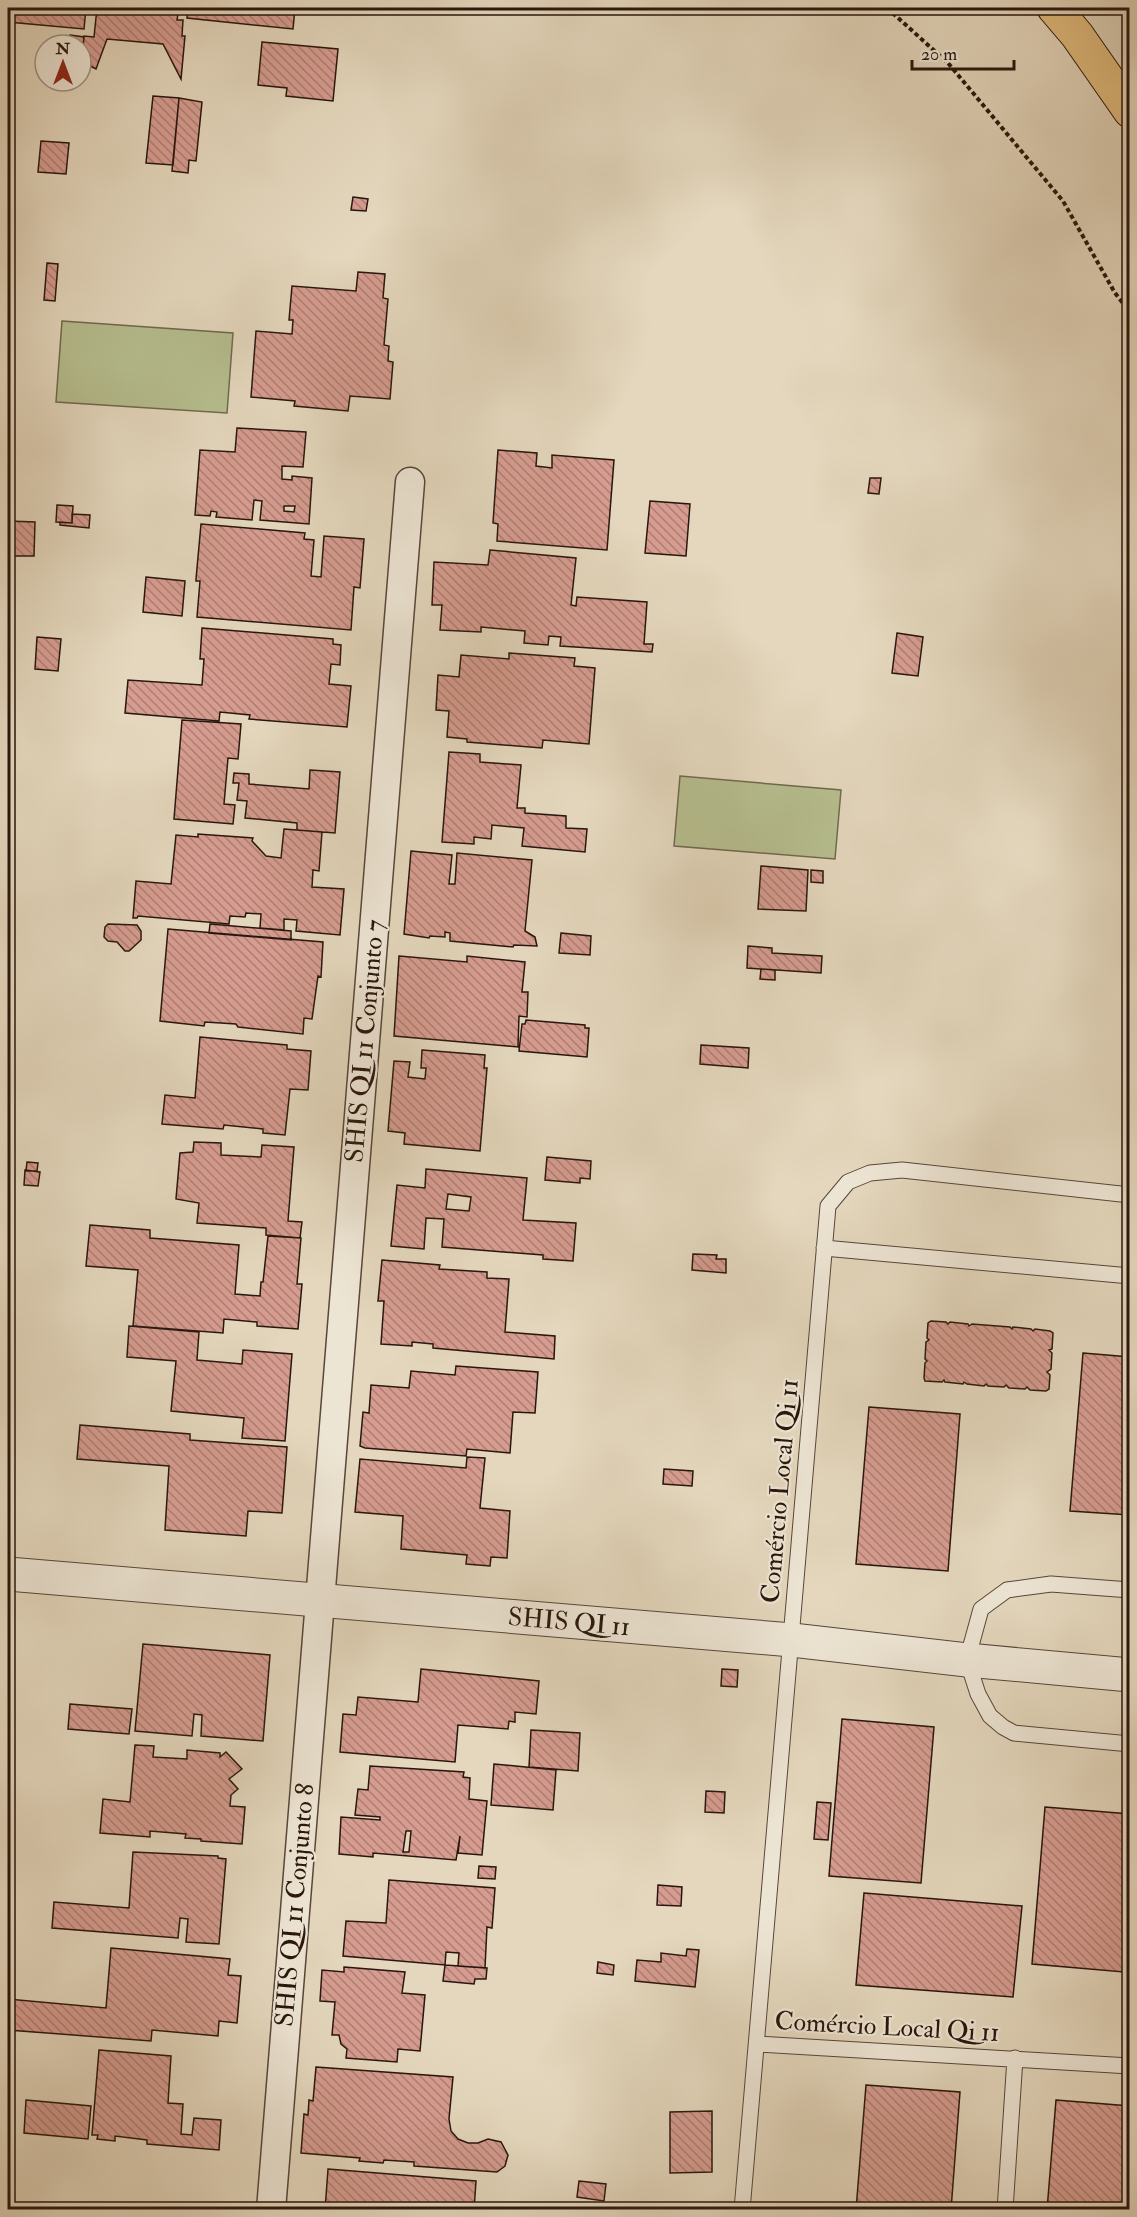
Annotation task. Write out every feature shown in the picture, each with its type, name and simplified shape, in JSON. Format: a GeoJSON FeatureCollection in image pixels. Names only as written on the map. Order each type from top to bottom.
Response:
{"type":"FeatureCollection","features":[{"type":"Feature","properties":{"kind":"main road"},"geometry":{"type":"LineString","coordinates":[[1054,8],[1077,35],[1130,111]]}},
{"type":"Feature","properties":{"kind":"street","name":"SHIS QI 11 Conjunto 7"},"geometry":{"type":"LineString","coordinates":[[320,1601],[410,482]]}},
{"type":"Feature","properties":{"kind":"street","name":"SHIS QI 11"},"geometry":{"type":"LineString","coordinates":[[8,1574],[792,1640],[967,1660],[1130,1675]]}},
{"type":"Feature","properties":{"kind":"street","name":"SHIS QI 11 Conjunto 8"},"geometry":{"type":"LineString","coordinates":[[271,2210],[320,1601]]}},
{"type":"Feature","properties":{"kind":"lane","name":"Comércio Local Qi 11"},"geometry":{"type":"LineString","coordinates":[[742,2210],[828,1206],[848,1182],[870,1173],[902,1170],[1130,1196]]}},
{"type":"Feature","properties":{"kind":"lane"},"geometry":{"type":"LineString","coordinates":[[824,1248],[1130,1276]]}},
{"type":"Feature","properties":{"kind":"lane"},"geometry":{"type":"LineString","coordinates":[[1130,1590],[1051,1584],[1008,1590],[981,1609],[967,1660],[981,1701],[990,1716],[1014,1733],[1130,1744]]}},
{"type":"Feature","properties":{"kind":"lane","name":"Comércio Local Qi 11"},"geometry":{"type":"LineString","coordinates":[[757,2043],[1130,2066]]}},
{"type":"Feature","properties":{"kind":"lane","name":"Comércio Local Qi 11"},"geometry":{"type":"LineString","coordinates":[[1005,2210],[1015,2058]]}},
{"type":"Feature","properties":{"kind":"path"},"geometry":{"type":"LineString","coordinates":[[887,8],[948,63],[1063,201],[1115,293],[1130,312]]}},
{"type":"Feature","properties":{"kind":"green space"},"geometry":{"type":"Polygon","coordinates":[[[62,321],[233,333],[227,413],[56,402],[62,321]]]}},
{"type":"Feature","properties":{"kind":"green space"},"geometry":{"type":"Polygon","coordinates":[[[680,776],[841,790],[835,859],[674,846],[680,776]]]}},
{"type":"Feature","properties":{"kind":"building"},"geometry":{"type":"Polygon","coordinates":[[[8,8],[86,8],[84,29],[8,22],[8,8]]]}},
{"type":"Feature","properties":{"kind":"building"},"geometry":{"type":"Polygon","coordinates":[[[97,8],[179,8],[177,20],[183,20],[182,36],[185,36],[181,79],[163,44],[107,39],[96,69],[93,68],[97,8]]]}},
{"type":"Feature","properties":{"kind":"building"},"geometry":{"type":"Polygon","coordinates":[[[188,8],[295,8],[293,29],[187,18],[188,8]]]}},
{"type":"Feature","properties":{"kind":"building"},"geometry":{"type":"Polygon","coordinates":[[[262,42],[338,49],[333,101],[286,96],[287,88],[258,85],[262,42]]]}},
{"type":"Feature","properties":{"kind":"building"},"geometry":{"type":"Polygon","coordinates":[[[153,96],[179,98],[173,165],[146,163],[153,96]]]}},
{"type":"Feature","properties":{"kind":"building"},"geometry":{"type":"Polygon","coordinates":[[[179,98],[202,102],[196,161],[189,160],[188,173],[172,171],[179,98]]]}},
{"type":"Feature","properties":{"kind":"building"},"geometry":{"type":"Polygon","coordinates":[[[41,141],[69,143],[66,174],[38,172],[41,141]]]}},
{"type":"Feature","properties":{"kind":"building"},"geometry":{"type":"Polygon","coordinates":[[[353,197],[368,199],[366,211],[351,210],[353,197]]]}},
{"type":"Feature","properties":{"kind":"building"},"geometry":{"type":"Polygon","coordinates":[[[47,263],[58,264],[55,301],[44,300],[47,263]]]}},
{"type":"Feature","properties":{"kind":"building"},"geometry":{"type":"Polygon","coordinates":[[[358,272],[385,274],[383,298],[388,299],[384,345],[389,346],[388,361],[393,362],[390,399],[350,396],[348,411],[294,406],[295,401],[251,397],[256,331],[292,334],[293,320],[289,320],[292,286],[356,291],[358,272]]]}},
{"type":"Feature","properties":{"kind":"building"},"geometry":{"type":"Polygon","coordinates":[[[237,428],[306,432],[303,467],[282,466],[282,479],[292,480],[292,476],[312,478],[309,524],[260,520],[262,501],[254,500],[252,520],[216,517],[217,512],[211,511],[210,516],[195,515],[200,450],[235,452],[237,428]],[[284,506],[284,511],[294,512],[295,506],[284,506]]]}},
{"type":"Feature","properties":{"kind":"building"},"geometry":{"type":"Polygon","coordinates":[[[498,450],[537,453],[536,466],[552,468],[552,455],[614,460],[607,550],[497,541],[498,524],[493,523],[498,450]]]}},
{"type":"Feature","properties":{"kind":"building"},"geometry":{"type":"Polygon","coordinates":[[[870,478],[881,478],[879,494],[868,493],[870,478]]]}},
{"type":"Feature","properties":{"kind":"building"},"geometry":{"type":"Polygon","coordinates":[[[650,501],[690,504],[686,556],[645,553],[650,501]]]}},
{"type":"Feature","properties":{"kind":"building"},"geometry":{"type":"Polygon","coordinates":[[[57,505],[73,506],[72,523],[56,522],[57,505]]]}},
{"type":"Feature","properties":{"kind":"building"},"geometry":{"type":"Polygon","coordinates":[[[72,514],[90,515],[89,528],[60,525],[60,522],[72,523],[72,514]]]}},
{"type":"Feature","properties":{"kind":"building"},"geometry":{"type":"Polygon","coordinates":[[[8,521],[35,522],[34,556],[8,556],[8,521]]]}},
{"type":"Feature","properties":{"kind":"building"},"geometry":{"type":"Polygon","coordinates":[[[201,524],[305,533],[304,539],[314,540],[311,576],[321,577],[324,536],[364,539],[360,588],[354,587],[351,630],[197,617],[200,581],[196,579],[201,524]]]}},
{"type":"Feature","properties":{"kind":"building"},"geometry":{"type":"Polygon","coordinates":[[[490,550],[576,558],[571,605],[576,606],[577,597],[647,602],[644,644],[653,644],[652,652],[560,646],[561,637],[549,636],[548,645],[524,643],[525,631],[481,627],[481,632],[440,630],[442,605],[432,605],[434,562],[488,565],[490,550]]]}},
{"type":"Feature","properties":{"kind":"building"},"geometry":{"type":"Polygon","coordinates":[[[146,577],[185,581],[182,616],[143,612],[146,577]]]}},
{"type":"Feature","properties":{"kind":"building"},"geometry":{"type":"Polygon","coordinates":[[[202,628],[333,639],[333,644],[341,645],[340,665],[331,664],[329,684],[351,686],[347,727],[249,719],[250,715],[220,712],[219,721],[125,713],[128,680],[202,685],[204,659],[200,659],[202,628]]]}},
{"type":"Feature","properties":{"kind":"building"},"geometry":{"type":"Polygon","coordinates":[[[897,633],[923,637],[918,676],[892,673],[897,633]]]}},
{"type":"Feature","properties":{"kind":"building"},"geometry":{"type":"Polygon","coordinates":[[[37,637],[61,639],[58,671],[35,669],[37,637]]]}},
{"type":"Feature","properties":{"kind":"building"},"geometry":{"type":"Polygon","coordinates":[[[509,653],[575,658],[574,666],[595,668],[589,744],[543,740],[542,748],[467,742],[467,739],[447,737],[449,711],[436,710],[438,675],[459,677],[461,655],[509,659],[509,653]]]}},
{"type":"Feature","properties":{"kind":"building"},"geometry":{"type":"Polygon","coordinates":[[[182,720],[241,724],[238,759],[228,758],[224,804],[235,805],[233,824],[174,819],[182,720]]]}},
{"type":"Feature","properties":{"kind":"building"},"geometry":{"type":"Polygon","coordinates":[[[449,752],[480,754],[480,762],[521,765],[517,808],[525,808],[525,813],[566,816],[566,828],[587,829],[585,852],[522,846],[524,828],[492,825],[491,839],[474,837],[474,844],[442,842],[449,752]]]}},
{"type":"Feature","properties":{"kind":"building"},"geometry":{"type":"Polygon","coordinates":[[[310,770],[340,772],[335,833],[297,830],[297,823],[245,818],[247,801],[237,800],[239,783],[233,783],[234,773],[249,774],[249,784],[309,789],[310,770]]]}},
{"type":"Feature","properties":{"kind":"building"},"geometry":{"type":"Polygon","coordinates":[[[284,829],[322,832],[319,871],[313,870],[312,887],[344,889],[340,935],[296,931],[297,920],[284,919],[284,930],[260,928],[261,914],[246,913],[245,917],[230,916],[229,924],[138,916],[133,918],[136,881],[171,884],[176,835],[198,837],[198,834],[253,838],[252,841],[266,856],[281,858],[284,829]]]}},
{"type":"Feature","properties":{"kind":"building"},"geometry":{"type":"Polygon","coordinates":[[[411,851],[452,855],[449,884],[455,884],[457,853],[532,860],[525,931],[535,937],[537,946],[514,945],[513,947],[450,941],[450,933],[445,932],[445,937],[430,936],[429,938],[404,934],[411,851]]]}},
{"type":"Feature","properties":{"kind":"building"},"geometry":{"type":"Polygon","coordinates":[[[761,866],[808,870],[806,911],[758,909],[761,866]]]}},
{"type":"Feature","properties":{"kind":"building"},"geometry":{"type":"Polygon","coordinates":[[[811,870],[823,871],[823,883],[811,882],[811,870]]]}},
{"type":"Feature","properties":{"kind":"building"},"geometry":{"type":"Polygon","coordinates":[[[108,924],[137,925],[141,931],[141,940],[129,951],[125,951],[117,942],[108,941],[104,937],[105,927],[108,924]]]}},
{"type":"Feature","properties":{"kind":"building"},"geometry":{"type":"Polygon","coordinates":[[[210,924],[291,931],[291,940],[209,933],[210,924]]]}},
{"type":"Feature","properties":{"kind":"building"},"geometry":{"type":"Polygon","coordinates":[[[168,929],[323,942],[321,977],[318,976],[312,1019],[304,1018],[303,1034],[238,1027],[236,1024],[205,1022],[204,1026],[160,1021],[168,929]]]}},
{"type":"Feature","properties":{"kind":"building"},"geometry":{"type":"Polygon","coordinates":[[[561,933],[591,936],[590,955],[559,953],[561,933]]]}},
{"type":"Feature","properties":{"kind":"building"},"geometry":{"type":"Polygon","coordinates":[[[748,946],[772,948],[772,953],[822,956],[821,973],[747,968],[748,946]]]}},
{"type":"Feature","properties":{"kind":"building"},"geometry":{"type":"Polygon","coordinates":[[[399,956],[467,962],[467,956],[525,962],[522,992],[528,992],[527,1017],[519,1016],[518,1047],[394,1036],[399,956]]]}},
{"type":"Feature","properties":{"kind":"building"},"geometry":{"type":"Polygon","coordinates":[[[761,969],[775,970],[775,980],[760,979],[761,969]]]}},
{"type":"Feature","properties":{"kind":"building"},"geometry":{"type":"Polygon","coordinates":[[[526,1020],[585,1025],[585,1028],[589,1028],[587,1057],[519,1051],[522,1024],[525,1024],[526,1020]]]}},
{"type":"Feature","properties":{"kind":"building"},"geometry":{"type":"Polygon","coordinates":[[[200,1037],[287,1045],[287,1049],[311,1051],[308,1090],[290,1089],[285,1135],[263,1133],[263,1129],[224,1125],[223,1129],[162,1124],[165,1095],[195,1098],[200,1037]]]}},
{"type":"Feature","properties":{"kind":"building"},"geometry":{"type":"Polygon","coordinates":[[[701,1045],[749,1048],[748,1068],[700,1064],[701,1045]]]}},
{"type":"Feature","properties":{"kind":"building"},"geometry":{"type":"Polygon","coordinates":[[[422,1050],[485,1055],[484,1068],[487,1068],[480,1151],[404,1144],[405,1133],[388,1131],[394,1061],[410,1062],[408,1077],[425,1079],[426,1068],[421,1068],[422,1050]]]}},
{"type":"Feature","properties":{"kind":"building"},"geometry":{"type":"Polygon","coordinates":[[[194,1142],[221,1143],[221,1155],[240,1156],[261,1157],[262,1145],[294,1147],[288,1221],[302,1222],[300,1238],[266,1235],[266,1228],[197,1223],[199,1203],[176,1199],[180,1153],[193,1152],[194,1142]]]}},
{"type":"Feature","properties":{"kind":"building"},"geometry":{"type":"Polygon","coordinates":[[[547,1157],[591,1161],[590,1179],[580,1178],[580,1183],[545,1180],[547,1157]]]}},
{"type":"Feature","properties":{"kind":"building"},"geometry":{"type":"Polygon","coordinates":[[[27,1162],[38,1163],[37,1171],[26,1171],[27,1162]]]}},
{"type":"Feature","properties":{"kind":"building"},"geometry":{"type":"Polygon","coordinates":[[[426,1169],[527,1178],[523,1220],[576,1223],[573,1261],[543,1259],[543,1255],[442,1247],[444,1219],[426,1218],[424,1249],[391,1246],[397,1185],[425,1188],[426,1169]],[[448,1194],[446,1209],[469,1211],[471,1197],[448,1194]]]}},
{"type":"Feature","properties":{"kind":"building"},"geometry":{"type":"Polygon","coordinates":[[[25,1170],[40,1172],[38,1186],[24,1185],[25,1170]]]}},
{"type":"Feature","properties":{"kind":"building"},"geometry":{"type":"Polygon","coordinates":[[[90,1225],[150,1230],[150,1238],[239,1245],[235,1294],[260,1296],[268,1236],[301,1238],[297,1284],[302,1284],[298,1329],[257,1326],[257,1322],[224,1319],[223,1333],[133,1326],[138,1270],[86,1266],[90,1225]]]}},
{"type":"Feature","properties":{"kind":"building"},"geometry":{"type":"Polygon","coordinates":[[[693,1254],[717,1255],[716,1259],[726,1259],[726,1273],[692,1270],[693,1254]]]}},
{"type":"Feature","properties":{"kind":"building"},"geometry":{"type":"Polygon","coordinates":[[[382,1260],[440,1265],[439,1269],[487,1272],[487,1278],[509,1279],[505,1332],[555,1336],[554,1359],[433,1348],[433,1344],[412,1342],[412,1346],[381,1344],[384,1301],[378,1301],[382,1260]]]}},
{"type":"Feature","properties":{"kind":"building"},"geometry":{"type":"Polygon","coordinates":[[[931,1321],[968,1324],[969,1326],[972,1324],[1050,1331],[1053,1333],[1052,1349],[1049,1350],[1052,1353],[1051,1369],[1047,1372],[1050,1375],[1049,1389],[1046,1391],[1030,1390],[1027,1387],[1025,1389],[1009,1388],[1006,1385],[1004,1387],[986,1384],[984,1386],[964,1382],[963,1384],[945,1382],[944,1380],[942,1382],[925,1381],[926,1342],[929,1340],[927,1338],[928,1323],[931,1321]]]}},
{"type":"Feature","properties":{"kind":"building"},"geometry":{"type":"Polygon","coordinates":[[[129,1326],[199,1332],[197,1360],[242,1364],[243,1350],[292,1354],[285,1441],[242,1438],[244,1418],[171,1411],[176,1361],[127,1357],[129,1326]]]}},
{"type":"Feature","properties":{"kind":"building"},"geometry":{"type":"Polygon","coordinates":[[[1083,1353],[1130,1357],[1130,1515],[1070,1511],[1083,1353]]]}},
{"type":"Feature","properties":{"kind":"building"},"geometry":{"type":"Polygon","coordinates":[[[456,1366],[538,1372],[535,1413],[513,1412],[510,1453],[467,1449],[466,1456],[360,1446],[363,1412],[369,1413],[371,1385],[409,1388],[411,1371],[455,1375],[456,1366]]]}},
{"type":"Feature","properties":{"kind":"building"},"geometry":{"type":"Polygon","coordinates":[[[869,1407],[960,1414],[948,1571],[856,1564],[869,1407]]]}},
{"type":"Feature","properties":{"kind":"building"},"geometry":{"type":"Polygon","coordinates":[[[80,1425],[190,1434],[190,1440],[287,1447],[282,1513],[248,1511],[246,1536],[165,1530],[169,1466],[77,1459],[80,1425]]]}},
{"type":"Feature","properties":{"kind":"building"},"geometry":{"type":"Polygon","coordinates":[[[467,1457],[485,1458],[480,1508],[510,1511],[507,1558],[491,1557],[490,1566],[466,1564],[467,1555],[401,1549],[403,1516],[355,1512],[360,1459],[466,1468],[467,1457]]]}},
{"type":"Feature","properties":{"kind":"building"},"geometry":{"type":"Polygon","coordinates":[[[664,1469],[693,1471],[692,1486],[663,1484],[664,1469]]]}},
{"type":"Feature","properties":{"kind":"building"},"geometry":{"type":"Polygon","coordinates":[[[143,1644],[270,1655],[263,1741],[201,1736],[202,1715],[194,1714],[192,1736],[135,1731],[143,1644]]]}},
{"type":"Feature","properties":{"kind":"building"},"geometry":{"type":"Polygon","coordinates":[[[421,1669],[539,1681],[536,1714],[515,1712],[515,1722],[509,1721],[508,1729],[458,1725],[455,1762],[340,1752],[343,1714],[356,1715],[358,1697],[418,1702],[421,1669]]]}},
{"type":"Feature","properties":{"kind":"building"},"geometry":{"type":"Polygon","coordinates":[[[722,1669],[738,1670],[737,1687],[721,1686],[722,1669]]]}},
{"type":"Feature","properties":{"kind":"building"},"geometry":{"type":"Polygon","coordinates":[[[70,1704],[132,1709],[129,1734],[68,1729],[70,1704]]]}},
{"type":"Feature","properties":{"kind":"building"},"geometry":{"type":"Polygon","coordinates":[[[842,1719],[934,1727],[921,1883],[829,1876],[842,1719]]]}},
{"type":"Feature","properties":{"kind":"building"},"geometry":{"type":"Polygon","coordinates":[[[531,1730],[580,1733],[578,1771],[529,1767],[531,1730]]]}},
{"type":"Feature","properties":{"kind":"building"},"geometry":{"type":"Polygon","coordinates":[[[135,1745],[154,1746],[153,1757],[187,1759],[187,1750],[220,1753],[220,1757],[226,1752],[242,1769],[229,1779],[238,1789],[231,1795],[230,1806],[245,1807],[242,1844],[201,1841],[201,1839],[185,1838],[186,1834],[150,1831],[150,1837],[100,1833],[103,1799],[130,1802],[135,1745]]]}},
{"type":"Feature","properties":{"kind":"building"},"geometry":{"type":"Polygon","coordinates":[[[494,1764],[556,1770],[553,1810],[491,1805],[494,1764]]]}},
{"type":"Feature","properties":{"kind":"building"},"geometry":{"type":"Polygon","coordinates":[[[370,1766],[464,1772],[463,1777],[470,1778],[469,1799],[487,1801],[482,1855],[458,1853],[460,1836],[456,1860],[373,1853],[373,1857],[339,1854],[341,1817],[380,1820],[380,1817],[355,1815],[358,1789],[368,1790],[370,1766]],[[406,1831],[403,1852],[409,1852],[411,1831],[406,1831]]]}},
{"type":"Feature","properties":{"kind":"building"},"geometry":{"type":"Polygon","coordinates":[[[706,1791],[725,1792],[724,1813],[705,1812],[706,1791]]]}},
{"type":"Feature","properties":{"kind":"building"},"geometry":{"type":"Polygon","coordinates":[[[817,1802],[831,1803],[828,1840],[814,1839],[817,1802]]]}},
{"type":"Feature","properties":{"kind":"building"},"geometry":{"type":"Polygon","coordinates":[[[1045,1807],[1130,1814],[1130,1897],[1124,1972],[1032,1964],[1045,1807]]]}},
{"type":"Feature","properties":{"kind":"building"},"geometry":{"type":"Polygon","coordinates":[[[133,1852],[218,1856],[218,1858],[226,1859],[219,1944],[186,1942],[188,1919],[180,1918],[178,1938],[52,1928],[54,1902],[129,1908],[133,1852]]]}},
{"type":"Feature","properties":{"kind":"building"},"geometry":{"type":"Polygon","coordinates":[[[479,1866],[496,1867],[495,1879],[478,1878],[479,1866]]]}},
{"type":"Feature","properties":{"kind":"building"},"geometry":{"type":"Polygon","coordinates":[[[389,1880],[495,1888],[492,1928],[487,1927],[485,1968],[458,1966],[459,1953],[446,1952],[445,1965],[343,1956],[346,1921],[386,1923],[389,1880]]]}},
{"type":"Feature","properties":{"kind":"building"},"geometry":{"type":"Polygon","coordinates":[[[658,1885],[682,1887],[681,1906],[657,1905],[658,1885]]]}},
{"type":"Feature","properties":{"kind":"building"},"geometry":{"type":"Polygon","coordinates":[[[864,1893],[1022,1906],[1013,1997],[856,1985],[864,1893]]]}},
{"type":"Feature","properties":{"kind":"building"},"geometry":{"type":"Polygon","coordinates":[[[111,1948],[230,1959],[228,1975],[241,1976],[237,2023],[219,2021],[218,2036],[152,2030],[151,2041],[8,2030],[8,1999],[106,2008],[111,1948]]]}},
{"type":"Feature","properties":{"kind":"building"},"geometry":{"type":"Polygon","coordinates":[[[687,1949],[699,1950],[695,1987],[635,1981],[637,1960],[661,1962],[661,1953],[686,1956],[687,1949]]]}},
{"type":"Feature","properties":{"kind":"building"},"geometry":{"type":"Polygon","coordinates":[[[598,1962],[614,1965],[613,1975],[597,1973],[598,1962]]]}},
{"type":"Feature","properties":{"kind":"building"},"geometry":{"type":"Polygon","coordinates":[[[445,1965],[487,1968],[486,1979],[475,1979],[474,1984],[443,1981],[445,1965]]]}},
{"type":"Feature","properties":{"kind":"building"},"geometry":{"type":"Polygon","coordinates":[[[344,1967],[405,1972],[402,1993],[425,1995],[420,2051],[398,2049],[397,2062],[346,2058],[347,2049],[341,2044],[339,2035],[332,2035],[335,2002],[320,2001],[322,1970],[344,1972],[344,1967]]]}},
{"type":"Feature","properties":{"kind":"building"},"geometry":{"type":"Polygon","coordinates":[[[99,2050],[171,2056],[168,2103],[183,2104],[181,2134],[192,2135],[194,2118],[221,2120],[219,2150],[147,2144],[147,2140],[115,2136],[115,2141],[97,2139],[98,2135],[92,2135],[99,2050]]]}},
{"type":"Feature","properties":{"kind":"building"},"geometry":{"type":"Polygon","coordinates":[[[316,2067],[453,2077],[449,2119],[451,2131],[458,2139],[468,2143],[478,2143],[488,2139],[501,2142],[508,2155],[505,2166],[497,2172],[414,2166],[414,2162],[359,2161],[360,2158],[301,2153],[304,2114],[308,2115],[309,2100],[313,2101],[316,2067]]]}},
{"type":"Feature","properties":{"kind":"building"},"geometry":{"type":"Polygon","coordinates":[[[866,2085],[960,2092],[951,2210],[856,2210],[866,2085]]]}},
{"type":"Feature","properties":{"kind":"building"},"geometry":{"type":"Polygon","coordinates":[[[26,2100],[91,2106],[88,2139],[24,2133],[26,2100]]]}},
{"type":"Feature","properties":{"kind":"building"},"geometry":{"type":"Polygon","coordinates":[[[1056,2100],[1130,2106],[1130,2210],[1047,2210],[1056,2100]]]}},
{"type":"Feature","properties":{"kind":"building"},"geometry":{"type":"Polygon","coordinates":[[[712,2111],[712,2172],[670,2173],[670,2112],[712,2111]]]}},
{"type":"Feature","properties":{"kind":"building"},"geometry":{"type":"Polygon","coordinates":[[[328,2169],[476,2181],[474,2210],[380,2210],[364,2207],[364,2210],[325,2210],[328,2169]]]}},
{"type":"Feature","properties":{"kind":"building"},"geometry":{"type":"Polygon","coordinates":[[[579,2181],[606,2184],[604,2201],[577,2197],[579,2181]]]}}]}
